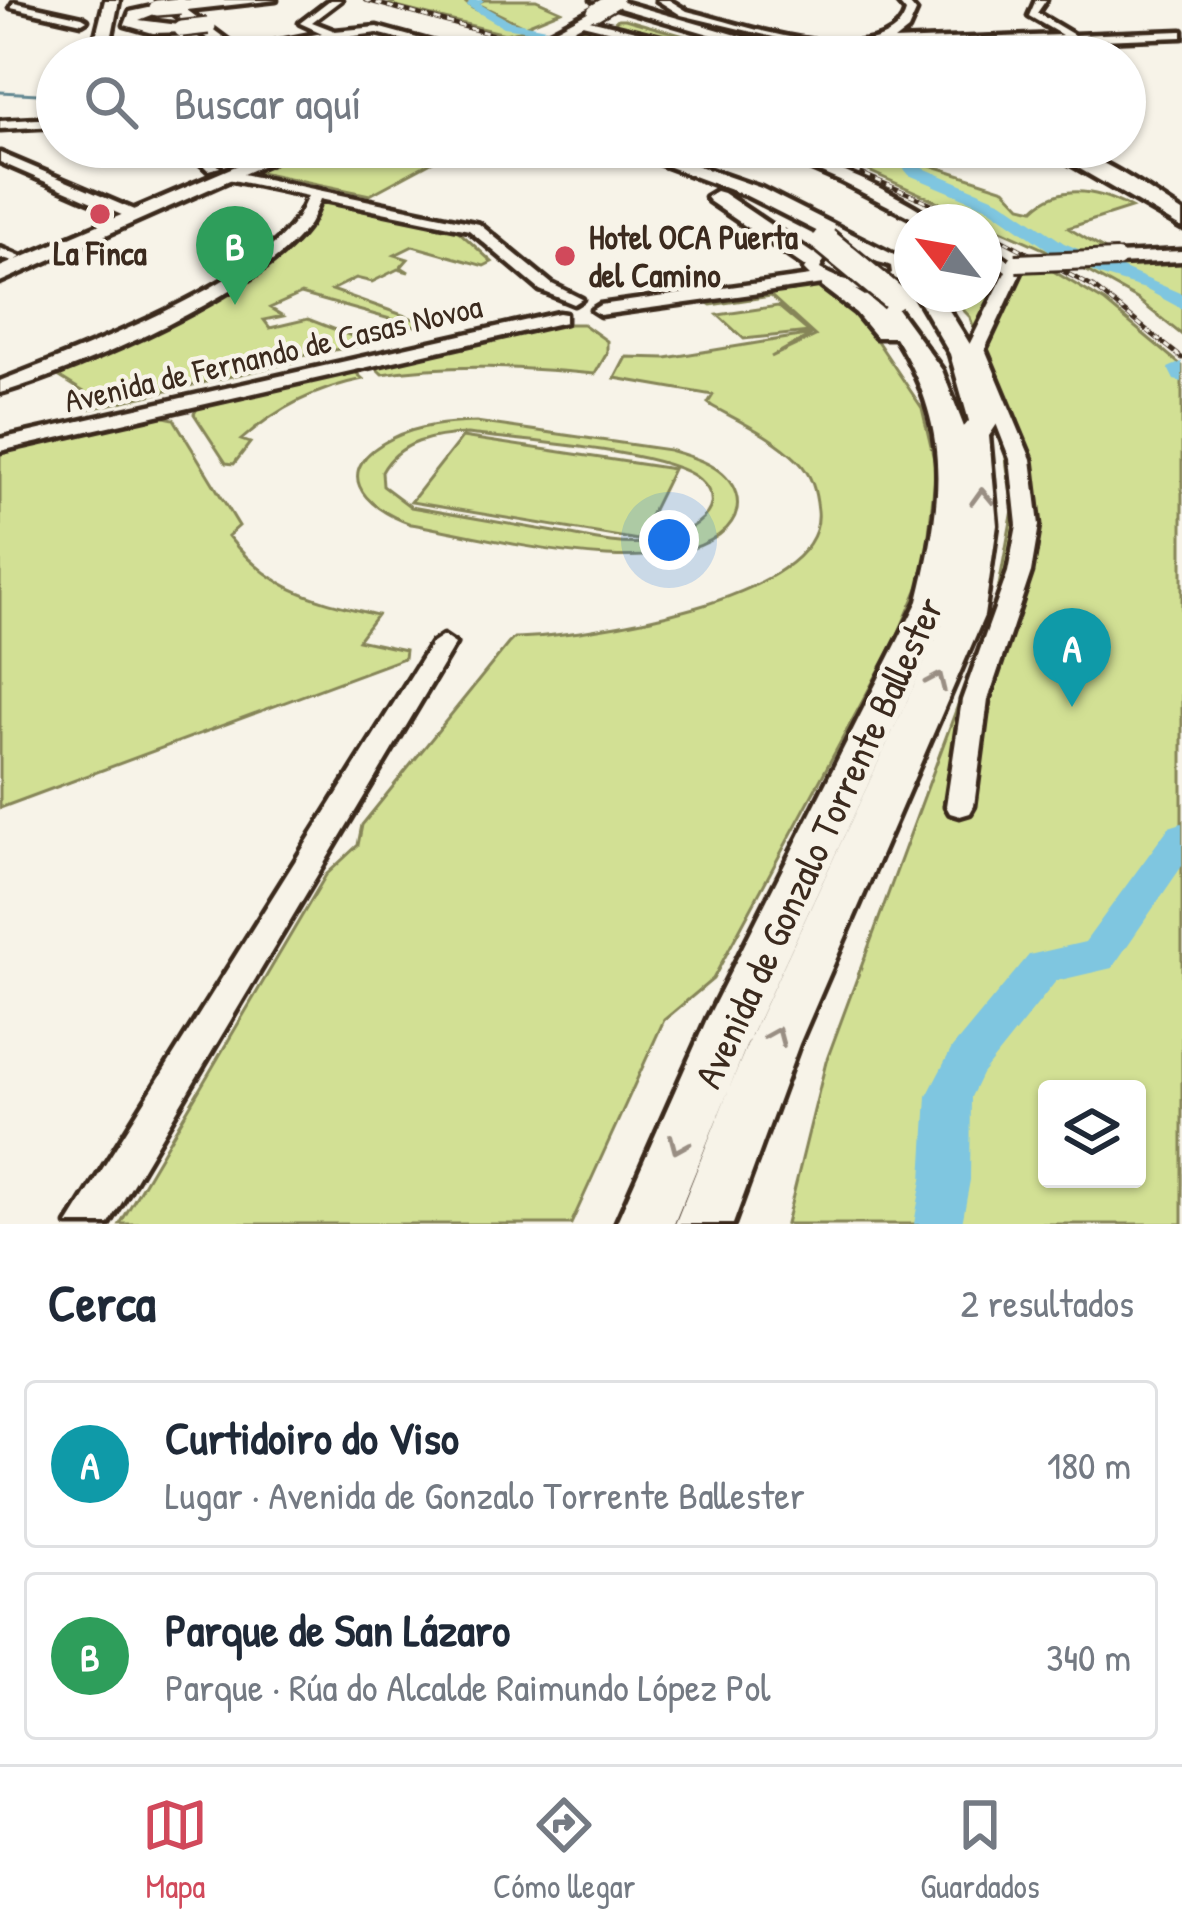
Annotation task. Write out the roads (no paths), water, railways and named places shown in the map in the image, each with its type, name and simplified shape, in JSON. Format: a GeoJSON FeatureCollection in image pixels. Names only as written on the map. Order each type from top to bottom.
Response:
{"type":"FeatureCollection","features":[{"type":"Feature","properties":{"kind":"highway"},"geometry":{"type":"LineString","coordinates":[[104,36],[112,0]]}},
{"type":"Feature","properties":{"kind":"highway"},"geometry":{"type":"LineString","coordinates":[[158,29],[218,22],[283,0]]}},
{"type":"Feature","properties":{"kind":"highway"},"geometry":{"type":"LineString","coordinates":[[566,0],[692,36]]}},
{"type":"Feature","properties":{"kind":"highway"},"geometry":{"type":"LineString","coordinates":[[580,0],[708,36]]}},
{"type":"Feature","properties":{"kind":"highway"},"geometry":{"type":"LineString","coordinates":[[615,0],[758,36]]}},
{"type":"Feature","properties":{"kind":"highway"},"geometry":{"type":"LineString","coordinates":[[170,4],[261,1]]}},
{"type":"Feature","properties":{"kind":"highway"},"geometry":{"type":"LineString","coordinates":[[183,36],[130,22],[170,4],[261,1]]}},
{"type":"Feature","properties":{"kind":"highway"},"geometry":{"type":"LineString","coordinates":[[170,4],[226,9],[218,22]]}},
{"type":"Feature","properties":{"kind":"highway"},"geometry":{"type":"LineString","coordinates":[[170,4],[206,36]]}},
{"type":"Feature","properties":{"kind":"highway"},"geometry":{"type":"LineString","coordinates":[[170,4],[213,36]]}},
{"type":"Feature","properties":{"kind":"highway"},"geometry":{"type":"LineString","coordinates":[[597,6],[720,36]]}},
{"type":"Feature","properties":{"kind":"highway"},"geometry":{"type":"LineString","coordinates":[[218,22],[243,36]]}},
{"type":"Feature","properties":{"kind":"highway"},"geometry":{"type":"LineString","coordinates":[[218,22],[232,36]]}},
{"type":"Feature","properties":{"kind":"highway"},"geometry":{"type":"LineString","coordinates":[[158,29],[167,36]]}},
{"type":"Feature","properties":{"kind":"highway","name":"Avenida de Gonzalo Torrente Ballester"},"geometry":{"type":"LineString","coordinates":[[671,168],[715,183],[819,262],[894,274]]}},
{"type":"Feature","properties":{"kind":"highway","name":"Avenida de Gonzalo Torrente Ballester"},"geometry":{"type":"LineString","coordinates":[[671,168],[715,183]]}},
{"type":"Feature","properties":{"kind":"highway"},"geometry":{"type":"LineString","coordinates":[[1093,168],[1182,221]]}},
{"type":"Feature","properties":{"kind":"highway"},"geometry":{"type":"LineString","coordinates":[[1119,168],[1182,202]]}},
{"type":"Feature","properties":{"kind":"highway"},"geometry":{"type":"LineString","coordinates":[[715,183],[808,216],[894,272]]}},
{"type":"Feature","properties":{"kind":"highway"},"geometry":{"type":"LineString","coordinates":[[819,262],[894,343],[965,447],[984,421],[979,390],[940,312]]}},
{"type":"Feature","properties":{"kind":"highway","name":"Avenida de Gonzalo Torrente Ballester"},"geometry":{"type":"LineString","coordinates":[[704,1224],[772,1044],[966,616],[980,558],[984,499],[919,350],[908,312]]}},
{"type":"Feature","properties":{"kind":"highway","name":"Avenida de Gonzalo Torrente Ballester"},"geometry":{"type":"LineString","coordinates":[[645,1224],[725,1035],[936,601],[955,525],[965,447]]}},
{"type":"Feature","properties":{"kind":"main road"},"geometry":{"type":"LineString","coordinates":[[550,36],[615,0]]}},
{"type":"Feature","properties":{"kind":"main road"},"geometry":{"type":"LineString","coordinates":[[4,261],[244,168]]}},
{"type":"Feature","properties":{"kind":"street"},"geometry":{"type":"LineString","coordinates":[[7,4],[30,0]]}},
{"type":"Feature","properties":{"kind":"street"},"geometry":{"type":"LineString","coordinates":[[334,34],[305,23],[336,0]]}},
{"type":"Feature","properties":{"kind":"street"},"geometry":{"type":"LineString","coordinates":[[662,0],[684,13],[765,36]]}},
{"type":"Feature","properties":{"kind":"street"},"geometry":{"type":"LineString","coordinates":[[904,1],[928,0]]}},
{"type":"Feature","properties":{"kind":"street"},"geometry":{"type":"LineString","coordinates":[[1041,0],[1032,14],[1069,36]]}},
{"type":"Feature","properties":{"kind":"street"},"geometry":{"type":"LineString","coordinates":[[891,36],[908,26],[911,12],[904,1]]}},
{"type":"Feature","properties":{"kind":"street"},"geometry":{"type":"LineString","coordinates":[[7,4],[82,20]]}},
{"type":"Feature","properties":{"kind":"street"},"geometry":{"type":"LineString","coordinates":[[581,21],[644,36]]}},
{"type":"Feature","properties":{"kind":"street"},"geometry":{"type":"LineString","coordinates":[[327,36],[377,30],[397,36]]}},
{"type":"Feature","properties":{"kind":"street"},"geometry":{"type":"LineString","coordinates":[[1108,36],[1182,34]]}},
{"type":"Feature","properties":{"kind":"street"},"geometry":{"type":"LineString","coordinates":[[0,125],[36,123]]}},
{"type":"Feature","properties":{"kind":"street"},"geometry":{"type":"LineString","coordinates":[[5,159],[132,213]]}},
{"type":"Feature","properties":{"kind":"street"},"geometry":{"type":"LineString","coordinates":[[223,168],[474,227],[570,307]]}},
{"type":"Feature","properties":{"kind":"street"},"geometry":{"type":"LineString","coordinates":[[818,168],[901,204]]}},
{"type":"Feature","properties":{"kind":"street"},"geometry":{"type":"LineString","coordinates":[[315,195],[305,217],[285,239],[215,290],[132,333],[0,384],[207,288],[261,250],[315,195]]}},
{"type":"Feature","properties":{"kind":"street","name":"Avenida de Fernando de Casas Novoa"},"geometry":{"type":"LineString","coordinates":[[0,432],[570,307],[819,262],[837,251],[894,273]]}},
{"type":"Feature","properties":{"kind":"street"},"geometry":{"type":"LineString","coordinates":[[1002,264],[1182,256]]}},
{"type":"Feature","properties":{"kind":"street"},"geometry":{"type":"LineString","coordinates":[[960,806],[977,694],[1016,595],[1029,539],[1028,496],[1018,445],[976,349],[1014,270],[1002,258]]}},
{"type":"Feature","properties":{"kind":"street","name":"Avenida de Fernando de Casas Novoa"},"geometry":{"type":"LineString","coordinates":[[819,262],[876,286],[894,277]]}},
{"type":"Feature","properties":{"kind":"street","name":"Avenida de Fernando de Casas Novoa"},"geometry":{"type":"LineString","coordinates":[[0,446],[570,307]]}},
{"type":"Feature","properties":{"kind":"street"},"geometry":{"type":"LineString","coordinates":[[87,1224],[443,644]]}},
{"type":"Feature","properties":{"kind":"waterway"},"geometry":{"type":"LineString","coordinates":[[478,0],[471,4],[507,24],[550,30]]}},
{"type":"Feature","properties":{"kind":"waterway"},"geometry":{"type":"LineString","coordinates":[[516,36],[536,30]]}},
{"type":"Feature","properties":{"kind":"waterway"},"geometry":{"type":"LineString","coordinates":[[576,33],[597,36]]}},
{"type":"Feature","properties":{"kind":"waterway"},"geometry":{"type":"LineString","coordinates":[[0,92],[36,94]]}},
{"type":"Feature","properties":{"kind":"waterway"},"geometry":{"type":"LineString","coordinates":[[912,168],[996,205],[1057,247],[1106,271],[1152,285],[1182,303]]}},
{"type":"Feature","properties":{"kind":"waterway"},"geometry":{"type":"LineString","coordinates":[[1179,368],[1182,375]]}},
{"type":"Feature","properties":{"kind":"waterway"},"geometry":{"type":"LineString","coordinates":[[938,1224],[946,1180],[949,1096],[967,1061],[1043,967],[1098,956],[1182,837]]}},
{"type":"Feature","properties":{"kind":"railway"},"geometry":{"type":"LineString","coordinates":[[365,0],[498,36]]}},
{"type":"Feature","properties":{"kind":"railway"},"geometry":{"type":"LineString","coordinates":[[848,168],[933,204]]}},
{"type":"Feature","properties":{"kind":"railway"},"geometry":{"type":"LineString","coordinates":[[1002,239],[1093,287],[1182,358]]}},
{"type":"Feature","properties":{"kind":"place","name":"La Finca"},"geometry":{"type":"Point","coordinates":[100,214]}},
{"type":"Feature","properties":{"kind":"place","name":"Hotel OCA Puerta del Camino"},"geometry":{"type":"Point","coordinates":[565,256]}},
{"type":"Feature","properties":{"kind":"place","name":"Parque de San Lázaro"},"geometry":{"type":"Point","coordinates":[235,305]}},
{"type":"Feature","properties":{"kind":"place","name":"Curtidoiro do Viso"},"geometry":{"type":"Point","coordinates":[1072,707]}}]}
